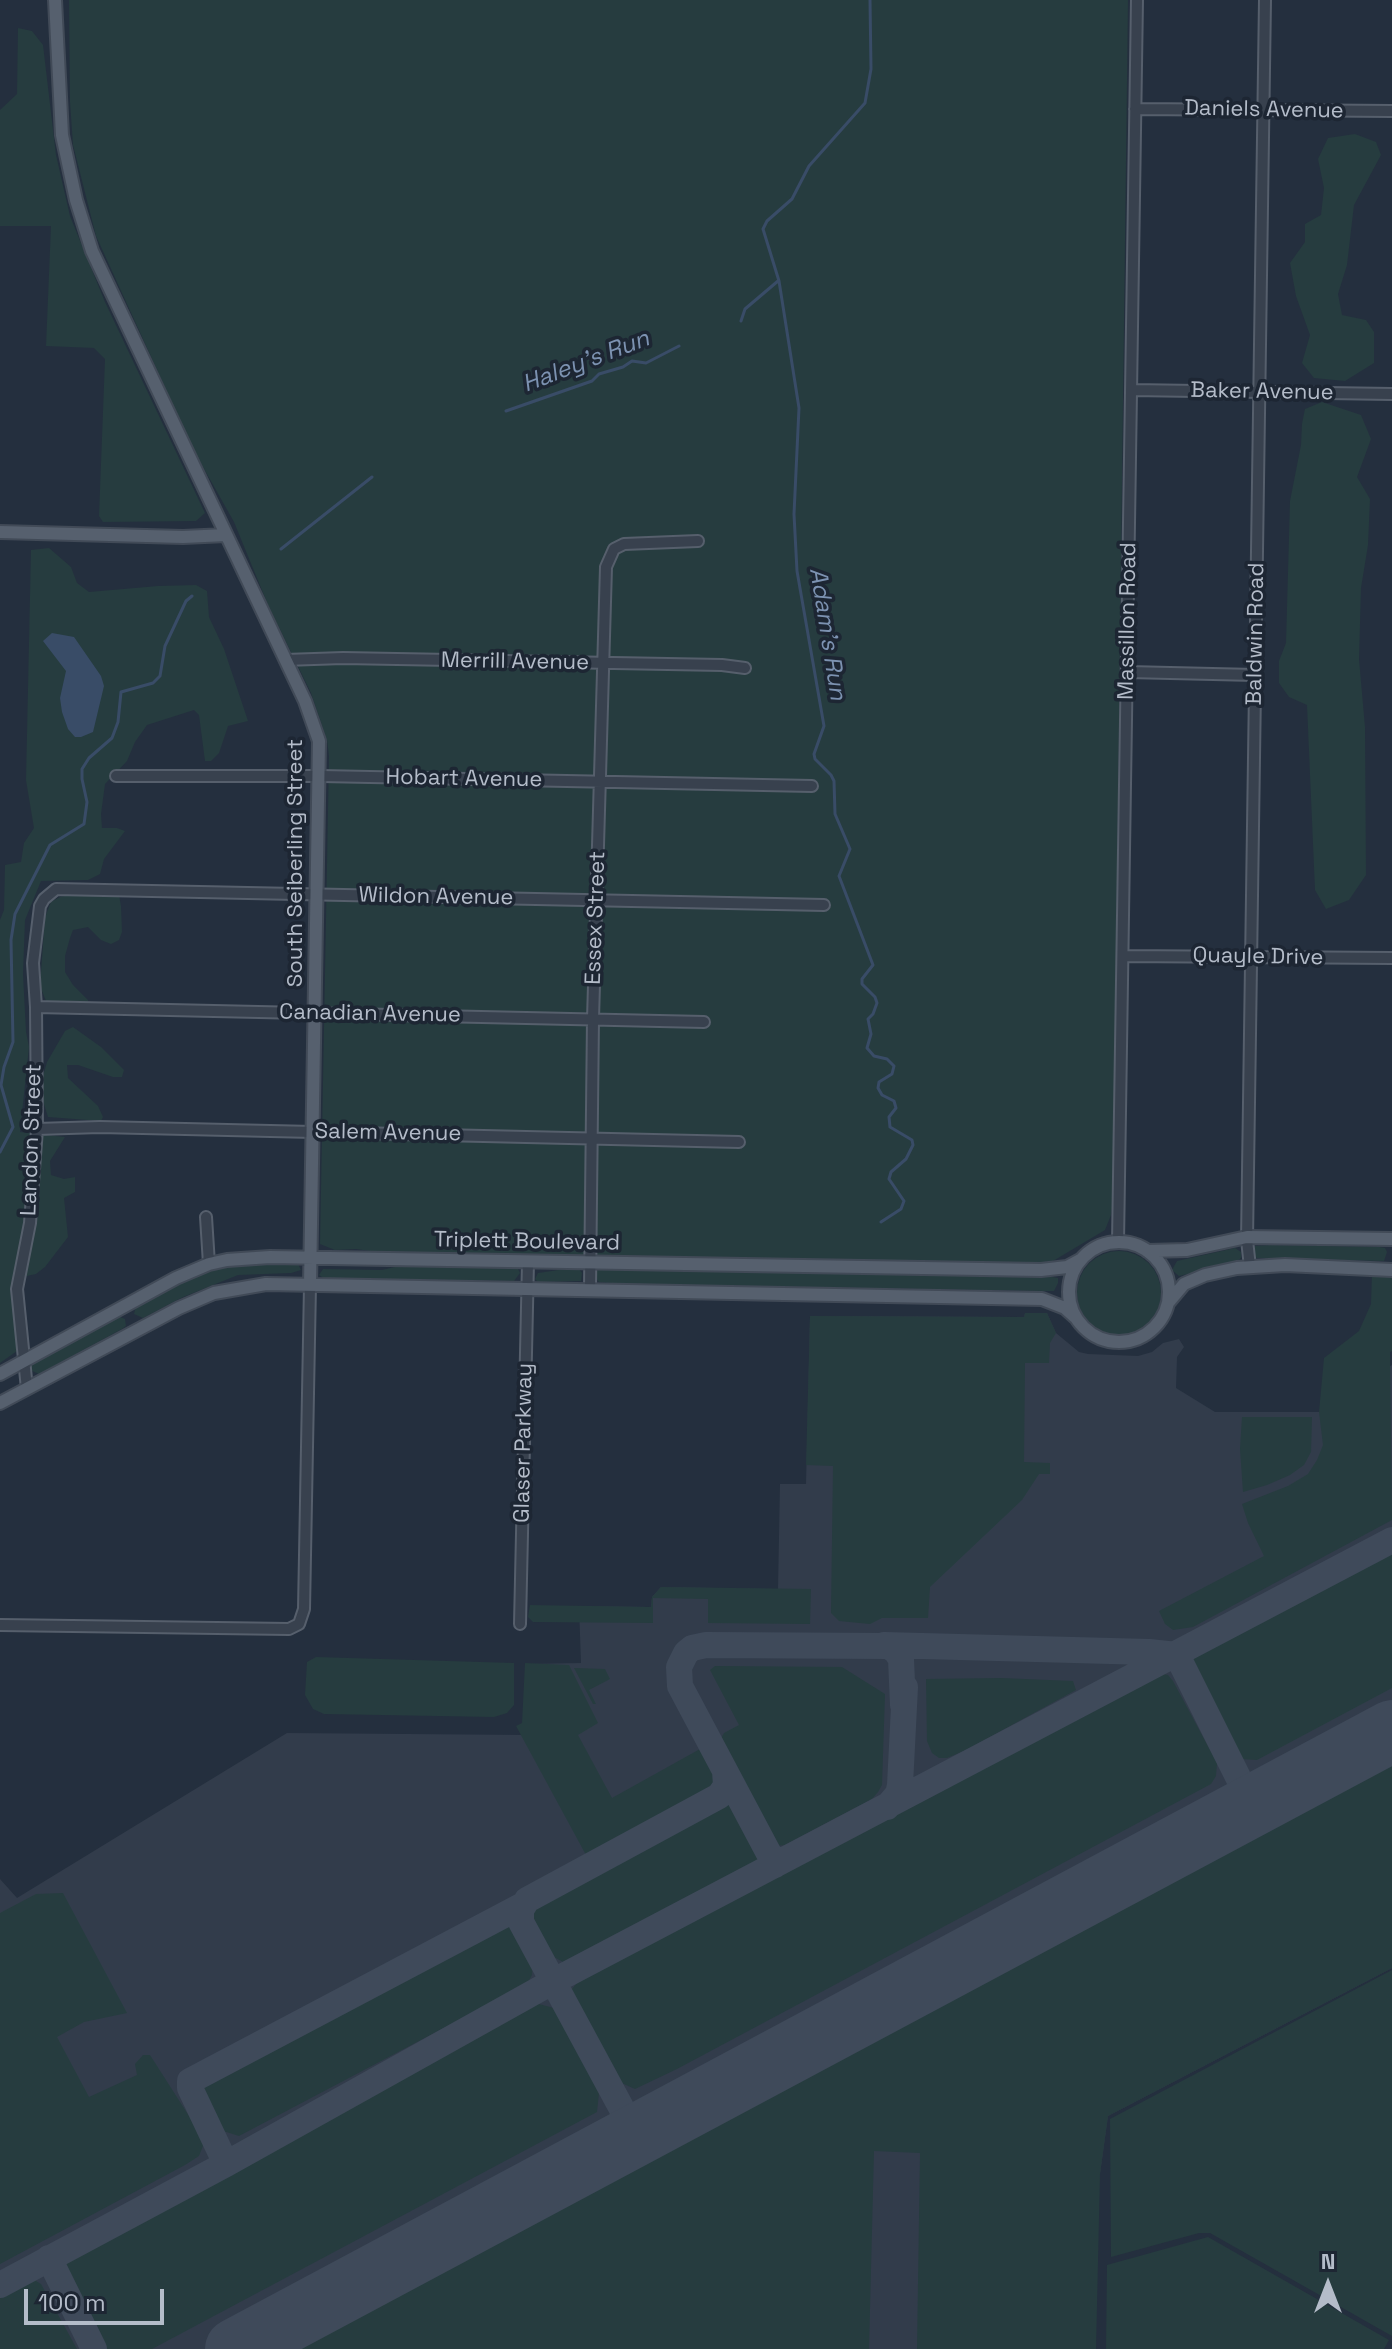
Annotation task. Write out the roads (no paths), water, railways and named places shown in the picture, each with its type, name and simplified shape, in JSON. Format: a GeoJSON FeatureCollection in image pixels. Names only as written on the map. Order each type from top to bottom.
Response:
{"type":"FeatureCollection","features":[{"type":"Feature","properties":{"kind":"main road","name":"South Seiberling Street"},"geometry":{"type":"LineString","coordinates":[[55,0],[61,124],[70,178],[82,222],[105,280],[314,723],[320,744],[310,1285]]}},
{"type":"Feature","properties":{"kind":"main road"},"geometry":{"type":"LineString","coordinates":[[0,532],[183,537],[226,535]]}},
{"type":"Feature","properties":{"kind":"main road"},"geometry":{"type":"LineString","coordinates":[[1147,1251],[1187,1250],[1247,1237],[1392,1239]]}},
{"type":"Feature","properties":{"kind":"main road"},"geometry":{"type":"LineString","coordinates":[[1168,1303],[1167,1278],[1159,1263],[1147,1251],[1133,1244],[1118,1242],[1097,1247],[1080,1260],[1072,1273],[1069,1303],[1084,1329],[1110,1342],[1125,1342],[1152,1330],[1184,1284],[1205,1275],[1285,1265],[1392,1270]]}},
{"type":"Feature","properties":{"kind":"main road","name":"Triplett Boulevard"},"geometry":{"type":"LineString","coordinates":[[0,1374],[176,1278],[209,1264],[256,1257],[1041,1270],[1067,1267],[1080,1260]]}},
{"type":"Feature","properties":{"kind":"main road","name":"Triplett Boulevard"},"geometry":{"type":"LineString","coordinates":[[0,1403],[179,1308],[214,1293],[266,1284],[1042,1299],[1065,1308],[1075,1317]]}},
{"type":"Feature","properties":{"kind":"street","name":"Massillon Road"},"geometry":{"type":"LineString","coordinates":[[1118,1242],[1137,0]]}},
{"type":"Feature","properties":{"kind":"street","name":"Baldwin Road"},"geometry":{"type":"LineString","coordinates":[[1250,1267],[1247,1237],[1265,0]]}},
{"type":"Feature","properties":{"kind":"street","name":"Daniels Avenue"},"geometry":{"type":"LineString","coordinates":[[1135,109],[1392,111]]}},
{"type":"Feature","properties":{"kind":"street","name":"Baker Avenue"},"geometry":{"type":"LineString","coordinates":[[1132,390],[1392,394]]}},
{"type":"Feature","properties":{"kind":"street","name":"Essex Street"},"geometry":{"type":"LineString","coordinates":[[590,1289],[593,1019],[607,560],[614,549],[624,544],[698,541]]}},
{"type":"Feature","properties":{"kind":"street","name":"Merrill Avenue"},"geometry":{"type":"LineString","coordinates":[[285,660],[315,657],[745,668]]}},
{"type":"Feature","properties":{"kind":"street"},"geometry":{"type":"LineString","coordinates":[[1128,672],[1255,675]]}},
{"type":"Feature","properties":{"kind":"street","name":"Hobart Avenue"},"geometry":{"type":"LineString","coordinates":[[116,776],[321,776],[812,786]]}},
{"type":"Feature","properties":{"kind":"street","name":"Wildon Avenue"},"geometry":{"type":"LineString","coordinates":[[50,893],[67,888],[824,905]]}},
{"type":"Feature","properties":{"kind":"street","name":"Landon Street"},"geometry":{"type":"LineString","coordinates":[[27,1389],[17,1289],[30,1223],[37,1129],[33,963],[40,906],[50,893]]}},
{"type":"Feature","properties":{"kind":"street","name":"Quayle Drive"},"geometry":{"type":"LineString","coordinates":[[1123,956],[1392,958]]}},
{"type":"Feature","properties":{"kind":"street","name":"Canadian Avenue"},"geometry":{"type":"LineString","coordinates":[[36,1007],[704,1022]]}},
{"type":"Feature","properties":{"kind":"street","name":"Salem Avenue"},"geometry":{"type":"LineString","coordinates":[[37,1129],[100,1127],[739,1142]]}},
{"type":"Feature","properties":{"kind":"street"},"geometry":{"type":"LineString","coordinates":[[206,1217],[209,1264]]}},
{"type":"Feature","properties":{"kind":"street","name":"Glaser Parkway"},"geometry":{"type":"LineString","coordinates":[[520,1624],[528,1262]]}},
{"type":"Feature","properties":{"kind":"street","name":"South Seiberling Street"},"geometry":{"type":"LineString","coordinates":[[0,1625],[289,1629],[299,1624],[304,1609],[310,1285]]}},
{"type":"Feature","properties":{"kind":"water"},"geometry":{"type":"Polygon","coordinates":[[[52,633],[74,637],[101,676],[104,686],[93,732],[81,737],[75,737],[68,729],[62,712],[60,698],[66,671],[43,641],[52,633]]]}},
{"type":"Feature","properties":{"kind":"waterway","name":"Adam's Run"},"geometry":{"type":"LineString","coordinates":[[870,0],[871,69],[865,103],[809,166],[792,199],[767,221],[763,229],[779,281],[799,408],[794,514],[797,571],[824,726],[814,754],[834,781],[835,814],[850,849],[839,876],[873,965],[862,979],[862,984],[877,1003],[868,1019],[871,1034],[867,1048],[874,1056],[887,1059],[894,1066],[892,1074],[879,1082],[878,1088],[882,1095],[894,1101],[896,1108],[889,1117],[890,1127],[912,1140],[913,1145],[906,1159],[891,1172],[889,1179],[904,1201],[901,1209],[881,1222]]}},
{"type":"Feature","properties":{"kind":"waterway","name":"Haley's Run"},"geometry":{"type":"LineString","coordinates":[[741,321],[745,309],[778,281]]}},
{"type":"Feature","properties":{"kind":"waterway","name":"Haley's Run"},"geometry":{"type":"LineString","coordinates":[[506,411],[592,381],[599,374],[632,361],[646,363],[679,346]]}},
{"type":"Feature","properties":{"kind":"waterway","name":"Haley's Run"},"geometry":{"type":"LineString","coordinates":[[281,549],[372,477]]}},
{"type":"Feature","properties":{"kind":"waterway","name":"Haley's Run"},"geometry":{"type":"LineString","coordinates":[[0,1152],[13,1127],[1,1085],[13,1042],[11,940],[15,914],[50,845],[84,824],[87,802],[82,769],[89,758],[112,738],[118,722],[121,692],[153,683],[160,676],[165,646],[186,601],[192,596]]}}]}
